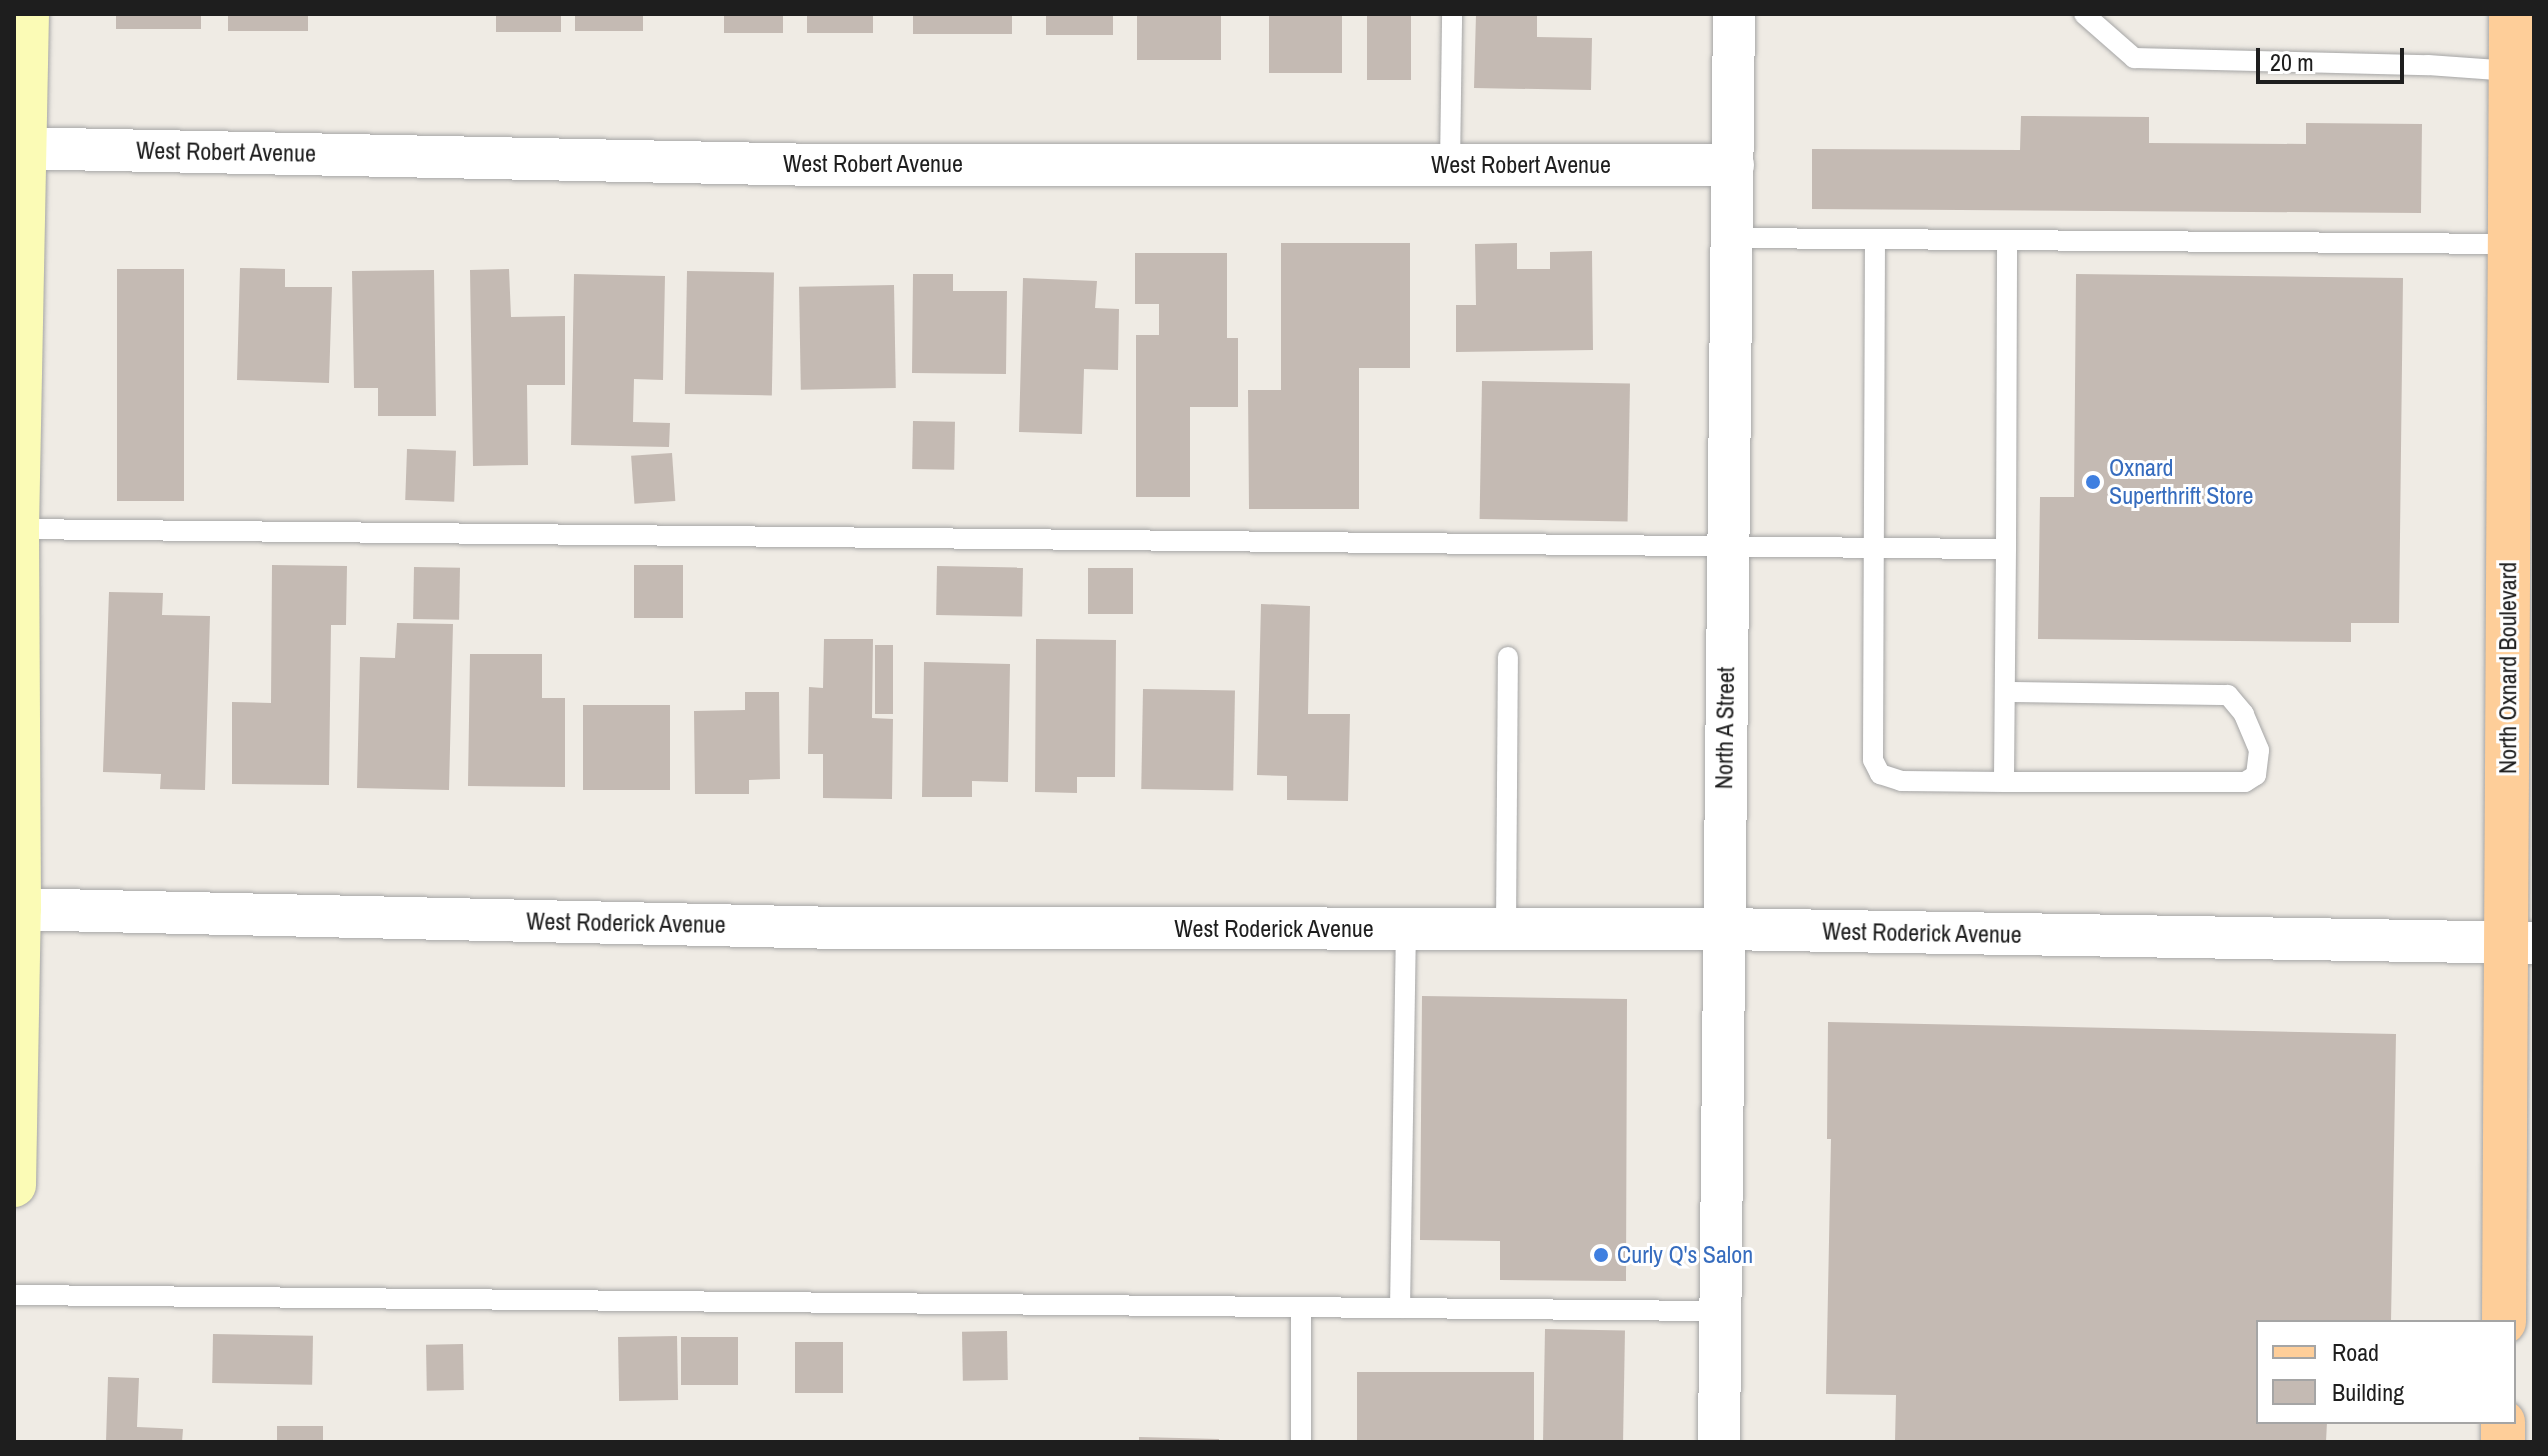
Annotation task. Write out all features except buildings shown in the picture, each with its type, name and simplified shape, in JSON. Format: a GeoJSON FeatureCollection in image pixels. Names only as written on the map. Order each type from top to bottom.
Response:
{"type":"FeatureCollection","features":[{"type":"Feature","properties":{"kind":"main road","name":"North Oxnard Boulevard"},"geometry":{"type":"LineString","coordinates":[[2504,1320],[2520,943],[2510,244],[2511,14]]}},
{"type":"Feature","properties":{"kind":"street"},"geometry":{"type":"LineString","coordinates":[[14,1185],[20,148],[27,14]]}},
{"type":"Feature","properties":{"kind":"street","name":"North A Street"},"geometry":{"type":"LineString","coordinates":[[1719,1442],[1734,14]]}},
{"type":"Feature","properties":{"kind":"street","name":"West Robert Avenue"},"geometry":{"type":"LineString","coordinates":[[20,148],[822,165],[1733,165]]}},
{"type":"Feature","properties":{"kind":"street","name":"West Roderick Avenue"},"geometry":{"type":"LineString","coordinates":[[17,909],[837,928],[1723,929],[2520,943]]}},
{"type":"Feature","properties":{"kind":"lane"},"geometry":{"type":"LineString","coordinates":[[1450,165],[1452,14]]}},
{"type":"Feature","properties":{"kind":"lane"},"geometry":{"type":"LineString","coordinates":[[2084,14],[2134,58],[2428,65],[2511,71]]}},
{"type":"Feature","properties":{"kind":"lane"},"geometry":{"type":"LineString","coordinates":[[1732,238],[2510,244]]}},
{"type":"Feature","properties":{"kind":"lane"},"geometry":{"type":"LineString","coordinates":[[1875,239],[1873,760],[1880,774],[1901,781],[2004,782],[2245,782],[2256,775],[2259,750],[2244,714],[2228,695],[2005,692]]}},
{"type":"Feature","properties":{"kind":"lane"},"geometry":{"type":"LineString","coordinates":[[2004,782],[2007,241]]}},
{"type":"Feature","properties":{"kind":"lane"},"geometry":{"type":"LineString","coordinates":[[16,529],[2006,549]]}},
{"type":"Feature","properties":{"kind":"lane"},"geometry":{"type":"LineString","coordinates":[[1506,929],[1508,657]]}},
{"type":"Feature","properties":{"kind":"lane"},"geometry":{"type":"LineString","coordinates":[[1400,1308],[1406,929]]}},
{"type":"Feature","properties":{"kind":"lane"},"geometry":{"type":"LineString","coordinates":[[14,1295],[1720,1311]]}},
{"type":"Feature","properties":{"kind":"lane"},"geometry":{"type":"LineString","coordinates":[[1301,1308],[1301,1442]]}},
{"type":"Feature","properties":{"kind":"place","name":"Oxnard Superthrift Store"},"geometry":{"type":"Point","coordinates":[2093,482]}},
{"type":"Feature","properties":{"kind":"place","name":"Curly Q's Salon"},"geometry":{"type":"Point","coordinates":[1601,1255]}}]}
